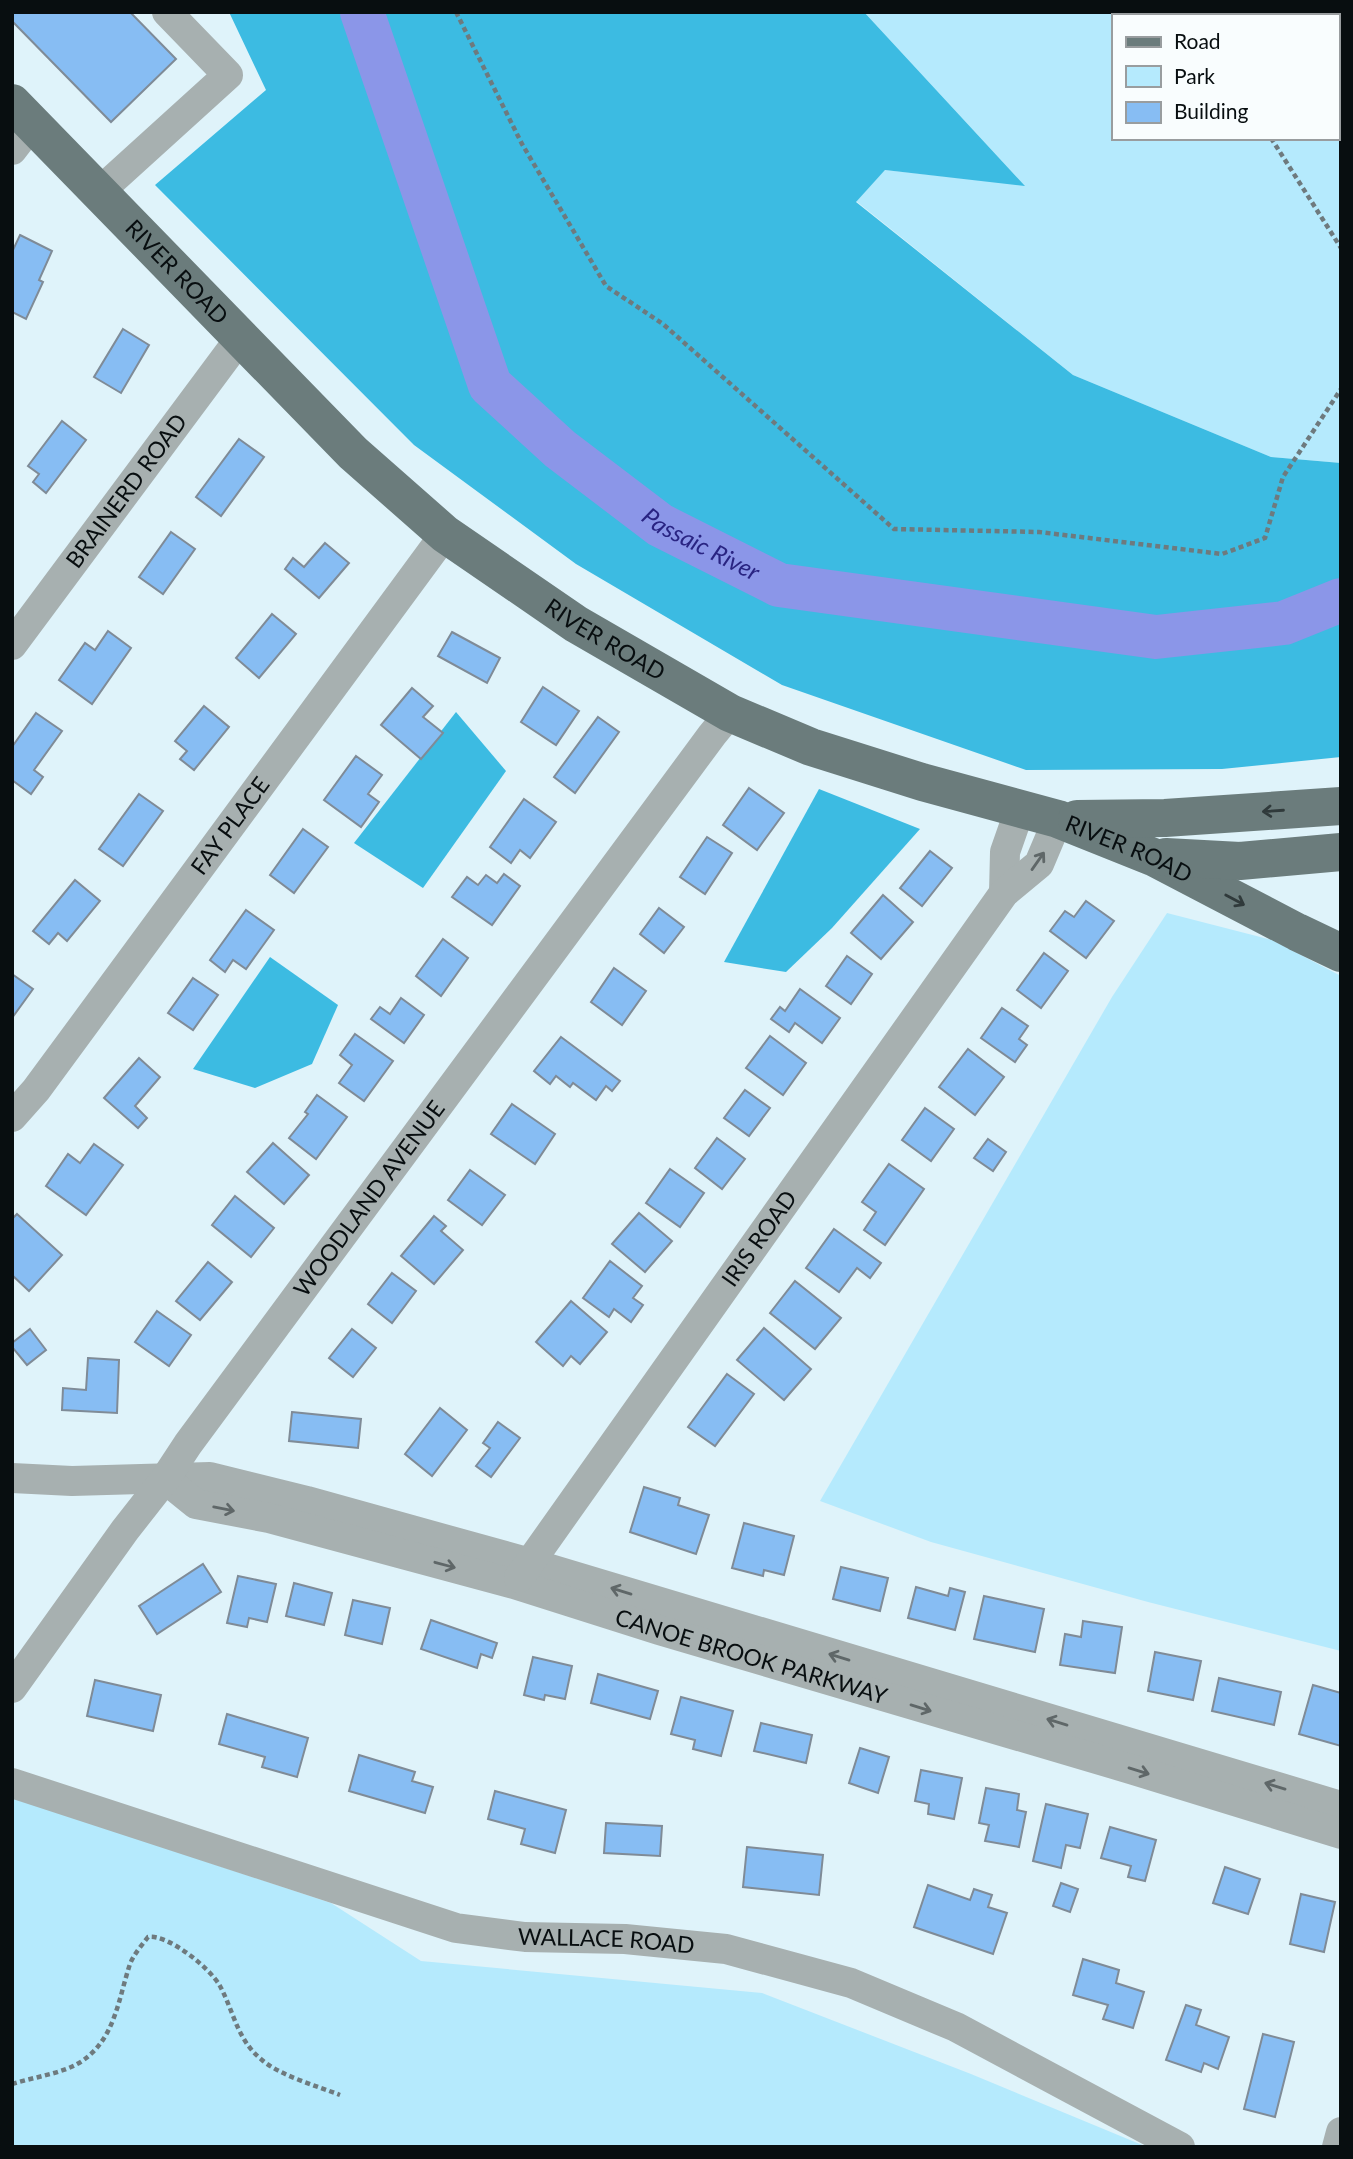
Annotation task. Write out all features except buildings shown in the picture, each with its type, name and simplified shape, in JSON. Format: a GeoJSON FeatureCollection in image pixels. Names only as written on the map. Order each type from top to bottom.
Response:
{"type":"FeatureCollection","features":[{"type":"Feature","properties":{"kind":"main road","name":"RIVER ROAD"},"geometry":{"type":"LineString","coordinates":[[19,126],[99,192],[353,453],[445,534],[576,624],[730,713],[811,747],[922,782],[1058,819],[1153,857],[1341,953]]}},
{"type":"Feature","properties":{"kind":"main road"},"geometry":{"type":"LineString","coordinates":[[1058,819],[1165,818],[1341,806]]}},
{"type":"Feature","properties":{"kind":"main road"},"geometry":{"type":"LineString","coordinates":[[1153,857],[1240,861],[1341,852]]}},
{"type":"Feature","properties":{"kind":"street"},"geometry":{"type":"LineString","coordinates":[[99,192],[228,75],[167,12]]}},
{"type":"Feature","properties":{"kind":"street","name":"BRAINERD ROAD"},"geometry":{"type":"LineString","coordinates":[[12,645],[241,337]]}},
{"type":"Feature","properties":{"kind":"street","name":"FAY PLACE"},"geometry":{"type":"LineString","coordinates":[[12,1117],[44,1079],[445,534]]}},
{"type":"Feature","properties":{"kind":"street","name":"WOODLAND AVENUE"},"geometry":{"type":"LineString","coordinates":[[12,1688],[204,1422],[730,713]]}},
{"type":"Feature","properties":{"kind":"street"},"geometry":{"type":"LineString","coordinates":[[1004,893],[1005,852],[1020,809]]}},
{"type":"Feature","properties":{"kind":"street","name":"IRIS ROAD"},"geometry":{"type":"LineString","coordinates":[[522,1573],[1004,893],[1039,864],[1058,819]]}},
{"type":"Feature","properties":{"kind":"street"},"geometry":{"type":"LineString","coordinates":[[12,1478],[72,1481],[165,1479]]}},
{"type":"Feature","properties":{"kind":"street","name":"CANOE BROOK PARKWAY"},"geometry":{"type":"LineString","coordinates":[[165,1479],[196,1504],[522,1573],[1341,1806]]}},
{"type":"Feature","properties":{"kind":"street","name":"CANOE BROOK PARKWAY"},"geometry":{"type":"LineString","coordinates":[[522,1573],[672,1634],[1341,1834]]}},
{"type":"Feature","properties":{"kind":"street","name":"WALLACE ROAD"},"geometry":{"type":"LineString","coordinates":[[12,1783],[456,1928],[525,1937],[625,1939],[726,1949],[851,1983],[956,2027],[1180,2147]]}},
{"type":"Feature","properties":{"kind":"street"},"geometry":{"type":"LineString","coordinates":[[1336,2147],[1341,2132]]}},
{"type":"Feature","properties":{"kind":"path"},"geometry":{"type":"LineString","coordinates":[[456,12],[522,144],[606,286],[663,324],[894,530],[1039,532],[1222,554],[1265,538],[1283,477],[1341,389]]}},
{"type":"Feature","properties":{"kind":"path"},"geometry":{"type":"LineString","coordinates":[[1272,140],[1341,248]]}},
{"type":"Feature","properties":{"kind":"path"},"geometry":{"type":"LineString","coordinates":[[12,2084],[60,2071],[79,2063],[95,2050],[114,2019],[131,1961],[148,1937],[156,1936],[177,1947],[213,1975],[221,1988],[233,2021],[261,2060],[274,2068],[341,2095]]}},
{"type":"Feature","properties":{"kind":"green space"},"geometry":{"type":"Polygon","coordinates":[[[864,12],[1132,12],[1134,14],[1112,14],[1112,140],[1339,140],[1341,17],[1341,463],[1271,457],[1073,375],[856,201],[885,170],[1024,185],[864,12]]]}},
{"type":"Feature","properties":{"kind":"green space"},"geometry":{"type":"Polygon","coordinates":[[[1167,913],[1272,940],[1341,976],[1341,1651],[1148,1602],[931,1542],[820,1501],[1112,997],[1167,913]]]}},
{"type":"Feature","properties":{"kind":"green space"},"geometry":{"type":"Polygon","coordinates":[[[12,1792],[331,1903],[421,1961],[762,1993],[971,2074],[1147,2147],[12,2147],[12,1792]]]}},
{"type":"Feature","properties":{"kind":"shaded area"},"geometry":{"type":"Polygon","coordinates":[[[229,12],[864,12],[1025,186],[885,170],[856,202],[1073,375],[1271,457],[1341,463],[1341,757],[1222,769],[1026,770],[782,685],[576,564],[414,445],[155,185],[266,90],[229,12]]]}},
{"type":"Feature","properties":{"kind":"shaded area"},"geometry":{"type":"Polygon","coordinates":[[[456,712],[506,771],[423,888],[354,843],[456,712]]]}},
{"type":"Feature","properties":{"kind":"shaded area"},"geometry":{"type":"Polygon","coordinates":[[[819,789],[920,829],[832,928],[786,972],[724,962],[819,789]]]}},
{"type":"Feature","properties":{"kind":"shaded area"},"geometry":{"type":"Polygon","coordinates":[[[270,957],[338,1005],[312,1064],[255,1088],[193,1069],[270,957]]]}},
{"type":"Feature","properties":{"kind":"waterway","name":"Passaic River"},"geometry":{"type":"LineString","coordinates":[[362,12],[490,385],[560,449],[660,525],[779,585],[1156,637],[1284,623],[1341,600]]}}]}
